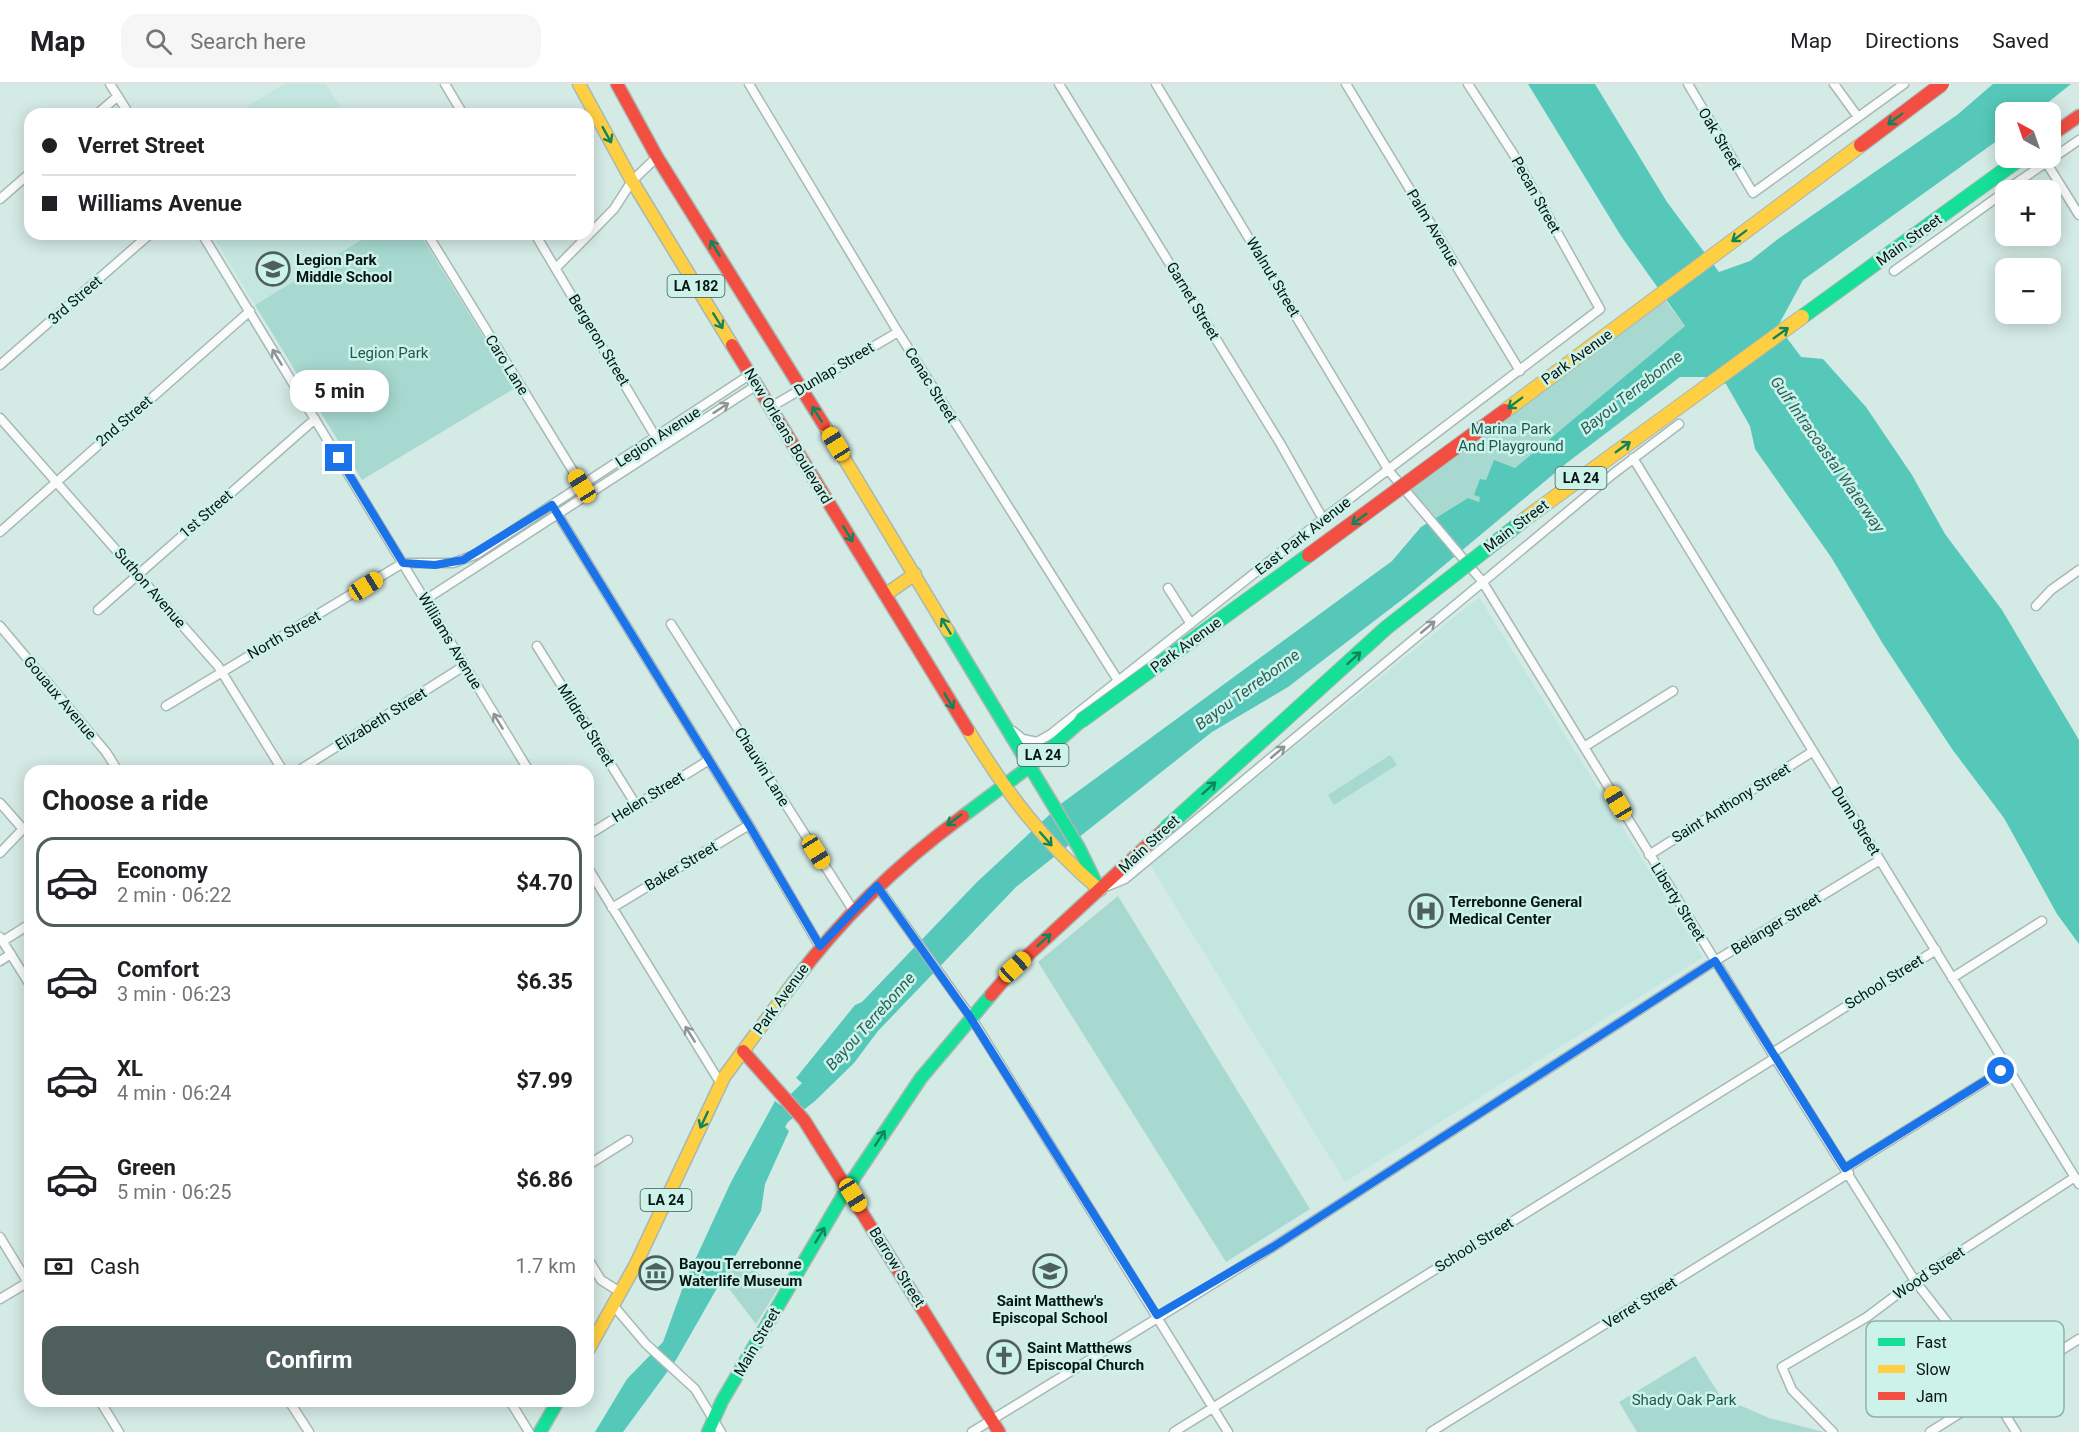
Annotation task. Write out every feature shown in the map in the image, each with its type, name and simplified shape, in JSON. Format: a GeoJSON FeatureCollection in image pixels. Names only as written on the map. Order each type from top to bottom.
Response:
{"type":"FeatureCollection","features":[{"type":"Feature","properties":{"kind":"main road","name":"New Orleans Boulevard"},"geometry":{"type":"LineString","coordinates":[[579,84],[592,108]]}},
{"type":"Feature","properties":{"kind":"main road","name":"LA 182"},"geometry":{"type":"LineString","coordinates":[[617,84],[657,157],[915,574],[1078,848],[1100,890]]}},
{"type":"Feature","properties":{"kind":"main road","name":"Park Avenue"},"geometry":{"type":"LineString","coordinates":[[594,1340],[636,1264],[721,1084],[820,946],[877,886],[914,852],[1029,767],[1081,721],[1399,490],[1942,84]]}},
{"type":"Feature","properties":{"kind":"main road","name":"New Orleans Boulevard"},"geometry":{"type":"LineString","coordinates":[[594,111],[632,181],[1002,786]]}},
{"type":"Feature","properties":{"kind":"main road"},"geometry":{"type":"LineString","coordinates":[[2061,128],[2079,116]]}},
{"type":"Feature","properties":{"kind":"main road","name":"Main Street"},"geometry":{"type":"LineString","coordinates":[[708,1432],[848,1187],[921,1078],[970,1017],[1015,967],[1386,628],[1506,533],[2007,168]]}},
{"type":"Feature","properties":{"kind":"main road"},"geometry":{"type":"LineString","coordinates":[[885,595],[915,574]]}},
{"type":"Feature","properties":{"kind":"main road","name":"LA 182"},"geometry":{"type":"LineString","coordinates":[[1002,786],[1064,860],[1100,890]]}},
{"type":"Feature","properties":{"kind":"main road","name":"Barrow Street"},"geometry":{"type":"LineString","coordinates":[[743,1051],[804,1120],[848,1187],[995,1426]]}},
{"type":"Feature","properties":{"kind":"main road"},"geometry":{"type":"LineString","coordinates":[[540,1432],[555,1407]]}},
{"type":"Feature","properties":{"kind":"street"},"geometry":{"type":"LineString","coordinates":[[110,84],[125,108]]}},
{"type":"Feature","properties":{"kind":"street"},"geometry":{"type":"LineString","coordinates":[[445,84],[459,108]]}},
{"type":"Feature","properties":{"kind":"street","name":"Cenac Street"},"geometry":{"type":"LineString","coordinates":[[749,84],[898,332],[1119,682]]}},
{"type":"Feature","properties":{"kind":"street","name":"Garnet Street"},"geometry":{"type":"LineString","coordinates":[[1059,84],[1280,443],[1323,519]]}},
{"type":"Feature","properties":{"kind":"street","name":"Walnut Street"},"geometry":{"type":"LineString","coordinates":[[1156,84],[1389,471]]}},
{"type":"Feature","properties":{"kind":"street","name":"Palm Avenue"},"geometry":{"type":"LineString","coordinates":[[1346,84],[1520,371]]}},
{"type":"Feature","properties":{"kind":"street","name":"Pecan Street"},"geometry":{"type":"LineString","coordinates":[[1468,84],[1514,155],[1600,309]]}},
{"type":"Feature","properties":{"kind":"street","name":"Oak Street"},"geometry":{"type":"LineString","coordinates":[[1688,84],[1754,193],[1858,117]]}},
{"type":"Feature","properties":{"kind":"street"},"geometry":{"type":"LineString","coordinates":[[1834,84],[1858,117],[1904,84]]}},
{"type":"Feature","properties":{"kind":"street"},"geometry":{"type":"LineString","coordinates":[[104,108],[118,96]]}},
{"type":"Feature","properties":{"kind":"street","name":"Main Street"},"geometry":{"type":"LineString","coordinates":[[2061,152],[2079,140]]}},
{"type":"Feature","properties":{"kind":"street"},"geometry":{"type":"LineString","coordinates":[[594,229],[614,209],[632,181],[657,157]]}},
{"type":"Feature","properties":{"kind":"street","name":"Main Street"},"geometry":{"type":"LineString","coordinates":[[2021,180],[2038,168]]}},
{"type":"Feature","properties":{"kind":"street"},"geometry":{"type":"LineString","coordinates":[[2050,168],[2079,214]]}},
{"type":"Feature","properties":{"kind":"street"},"geometry":{"type":"LineString","coordinates":[[0,199],[24,178]]}},
{"type":"Feature","properties":{"kind":"street","name":"Main Street"},"geometry":{"type":"LineString","coordinates":[[1894,271],[1995,199]]}},
{"type":"Feature","properties":{"kind":"street","name":"3rd Street"},"geometry":{"type":"LineString","coordinates":[[0,365],[143,240]]}},
{"type":"Feature","properties":{"kind":"street","name":"Williams Avenue"},"geometry":{"type":"LineString","coordinates":[[206,240],[524,765]]}},
{"type":"Feature","properties":{"kind":"street","name":"Caro Lane"},"geometry":{"type":"LineString","coordinates":[[430,240],[588,495]]}},
{"type":"Feature","properties":{"kind":"street","name":"Bergeron Street"},"geometry":{"type":"LineString","coordinates":[[540,240],[662,447]]}},
{"type":"Feature","properties":{"kind":"street"},"geometry":{"type":"LineString","coordinates":[[556,268],[584,240]]}},
{"type":"Feature","properties":{"kind":"street","name":"East Park Avenue"},"geometry":{"type":"LineString","coordinates":[[1005,725],[1023,739],[1037,742],[1119,682],[1323,519],[1600,309]]}},
{"type":"Feature","properties":{"kind":"street","name":"2nd Street"},"geometry":{"type":"LineString","coordinates":[[0,532],[249,311]]}},
{"type":"Feature","properties":{"kind":"street","name":"Dunlap Street"},"geometry":{"type":"LineString","coordinates":[[771,407],[898,332]]}},
{"type":"Feature","properties":{"kind":"street","name":"Legion Avenue"},"geometry":{"type":"LineString","coordinates":[[403,563],[453,563],[482,550],[694,413],[754,380]]}},
{"type":"Feature","properties":{"kind":"street","name":"Legion Avenue"},"geometry":{"type":"LineString","coordinates":[[425,600],[662,447],[754,380]]}},
{"type":"Feature","properties":{"kind":"street"},"geometry":{"type":"LineString","coordinates":[[694,413],[699,422]]}},
{"type":"Feature","properties":{"kind":"street","name":"Suthon Avenue"},"geometry":{"type":"LineString","coordinates":[[0,418],[222,670],[279,765]]}},
{"type":"Feature","properties":{"kind":"street","name":"1st Street"},"geometry":{"type":"LineString","coordinates":[[98,610],[315,419]]}},
{"type":"Feature","properties":{"kind":"street","name":"Main Street"},"geometry":{"type":"LineString","coordinates":[[1100,890],[1125,879],[1482,581],[1633,458],[1680,424]]}},
{"type":"Feature","properties":{"kind":"street","name":"Dunn Street"},"geometry":{"type":"LineString","coordinates":[[1633,458],[2077,1181]]}},
{"type":"Feature","properties":{"kind":"street","name":"Liberty Street"},"geometry":{"type":"LineString","coordinates":[[1389,471],[1482,581],[1649,855],[1915,1281],[1947,1321]]}},
{"type":"Feature","properties":{"kind":"street"},"geometry":{"type":"LineString","coordinates":[[552,505],[749,825],[820,946]]}},
{"type":"Feature","properties":{"kind":"street"},"geometry":{"type":"LineString","coordinates":[[482,550],[488,560]]}},
{"type":"Feature","properties":{"kind":"street","name":"North Street"},"geometry":{"type":"LineString","coordinates":[[166,706],[222,670],[403,563]]}},
{"type":"Feature","properties":{"kind":"street"},"geometry":{"type":"LineString","coordinates":[[2036,606],[2051,590],[2079,570]]}},
{"type":"Feature","properties":{"kind":"street"},"geometry":{"type":"LineString","coordinates":[[1168,588],[1191,624]]}},
{"type":"Feature","properties":{"kind":"street","name":"Chauvin Lane"},"geometry":{"type":"LineString","coordinates":[[671,624],[853,909]]}},
{"type":"Feature","properties":{"kind":"street","name":"Gouaux Avenue"},"geometry":{"type":"LineString","coordinates":[[0,626],[106,752],[114,765]]}},
{"type":"Feature","properties":{"kind":"street","name":"Mildred Street"},"geometry":{"type":"LineString","coordinates":[[537,646],[636,805]]}},
{"type":"Feature","properties":{"kind":"street","name":"Elizabeth Street"},"geometry":{"type":"LineString","coordinates":[[307,765],[464,666]]}},
{"type":"Feature","properties":{"kind":"street"},"geometry":{"type":"LineString","coordinates":[[1584,747],[1673,691]]}},
{"type":"Feature","properties":{"kind":"street","name":"Saint Anthony Street"},"geometry":{"type":"LineString","coordinates":[[1649,855],[1812,752]]}},
{"type":"Feature","properties":{"kind":"street","name":"Helen Street"},"geometry":{"type":"LineString","coordinates":[[594,831],[709,760]]}},
{"type":"Feature","properties":{"kind":"street"},"geometry":{"type":"LineString","coordinates":[[0,803],[23,829],[0,853]]}},
{"type":"Feature","properties":{"kind":"street","name":"Baker Street"},"geometry":{"type":"LineString","coordinates":[[612,908],[749,825]]}},
{"type":"Feature","properties":{"kind":"street","name":"Belanger Street"},"geometry":{"type":"LineString","coordinates":[[972,1432],[995,1426],[1157,1315],[1273,1247],[1715,961],[1880,860]]}},
{"type":"Feature","properties":{"kind":"street"},"geometry":{"type":"LineString","coordinates":[[594,878],[721,1084]]}},
{"type":"Feature","properties":{"kind":"street"},"geometry":{"type":"LineString","coordinates":[[877,886],[970,1017],[1228,1432]]}},
{"type":"Feature","properties":{"kind":"street"},"geometry":{"type":"LineString","coordinates":[[1952,978],[2042,921]]}},
{"type":"Feature","properties":{"kind":"street"},"geometry":{"type":"LineString","coordinates":[[24,927],[1,939],[24,975]]}},
{"type":"Feature","properties":{"kind":"street","name":"School Street"},"geometry":{"type":"LineString","coordinates":[[1174,1432],[1774,1055],[1936,950]]}},
{"type":"Feature","properties":{"kind":"street"},"geometry":{"type":"LineString","coordinates":[[0,961],[11,954]]}},
{"type":"Feature","properties":{"kind":"street","name":"Verret Street"},"geometry":{"type":"LineString","coordinates":[[1431,1432],[1847,1171],[2008,1067]]}},
{"type":"Feature","properties":{"kind":"street"},"geometry":{"type":"LineString","coordinates":[[594,1161],[628,1140]]}},
{"type":"Feature","properties":{"kind":"street","name":"Wood Street"},"geometry":{"type":"LineString","coordinates":[[1833,1432],[1792,1390],[1782,1367],[1867,1317],[1915,1281],[2077,1181]]}},
{"type":"Feature","properties":{"kind":"street"},"geometry":{"type":"LineString","coordinates":[[0,1236],[24,1275]]}},
{"type":"Feature","properties":{"kind":"street"},"geometry":{"type":"LineString","coordinates":[[594,1269],[601,1280],[620,1292]]}},
{"type":"Feature","properties":{"kind":"street"},"geometry":{"type":"LineString","coordinates":[[0,1299],[24,1286]]}},
{"type":"Feature","properties":{"kind":"street"},"geometry":{"type":"LineString","coordinates":[[614,1305],[646,1344],[694,1389],[722,1432]]}},
{"type":"Feature","properties":{"kind":"street"},"geometry":{"type":"LineString","coordinates":[[2064,1348],[2079,1339]]}},
{"type":"Feature","properties":{"kind":"street"},"geometry":{"type":"LineString","coordinates":[[104,1407],[119,1432]]}},
{"type":"Feature","properties":{"kind":"street"},"geometry":{"type":"LineString","coordinates":[[294,1407],[309,1432]]}},
{"type":"Feature","properties":{"kind":"street"},"geometry":{"type":"LineString","coordinates":[[514,1407],[529,1432]]}},
{"type":"Feature","properties":{"kind":"street"},"geometry":{"type":"LineString","coordinates":[[1930,1432],[1954,1417]]}},
{"type":"Feature","properties":{"kind":"street","name":"Liberty Street"},"geometry":{"type":"LineString","coordinates":[[2006,1417],[2016,1432]]}},
{"type":"Feature","properties":{"kind":"shaded area"},"geometry":{"type":"Polygon","coordinates":[[[284,84],[326,84],[341,108],[245,108],[284,84]]]}},
{"type":"Feature","properties":{"kind":"shaded area","name":"Legion Park Middle School"},"geometry":{"type":"Polygon","coordinates":[[[216,240],[361,240],[255,305],[216,240]]]}},
{"type":"Feature","properties":{"kind":"shaded area","name":"Terrebonne General Medical Center"},"geometry":{"type":"Polygon","coordinates":[[[1479,597],[1703,957],[1345,1182],[1150,865],[1479,597]]]}},
{"type":"Feature","properties":{"kind":"green space","name":"Legion Park"},"geometry":{"type":"Polygon","coordinates":[[[361,240],[424,240],[515,388],[362,480],[255,305],[361,240]]]}},
{"type":"Feature","properties":{"kind":"green space","name":"Marina Park And Playground"},"geometry":{"type":"Polygon","coordinates":[[[1662,296],[1685,326],[1515,468],[1486,481],[1481,479],[1475,495],[1481,497],[1479,502],[1468,498],[1432,520],[1401,485],[1662,296]]]}},
{"type":"Feature","properties":{"kind":"green space"},"geometry":{"type":"Polygon","coordinates":[[[1390,755],[1397,765],[1334,805],[1328,795],[1390,755]]]}},
{"type":"Feature","properties":{"kind":"green space"},"geometry":{"type":"Polygon","coordinates":[[[1118,896],[1310,1209],[1226,1262],[1038,962],[1118,896]]]}},
{"type":"Feature","properties":{"kind":"green space"},"geometry":{"type":"Polygon","coordinates":[[[735,1258],[779,1287],[756,1324],[723,1281],[735,1258]]]}},
{"type":"Feature","properties":{"kind":"green space","name":"Shady Oak Park"},"geometry":{"type":"Polygon","coordinates":[[[1695,1356],[1721,1397],[1769,1418],[1824,1432],[1637,1432],[1619,1402],[1695,1356]]]}},
{"type":"Feature","properties":{"kind":"water"},"geometry":{"type":"Polygon","coordinates":[[[1528,84],[1595,84],[1667,202],[1719,272],[1750,261],[1778,239],[1957,115],[1993,84],[2071,84],[2048,102],[1995,102],[1995,142],[1803,280],[1778,326],[1801,357],[1823,359],[1866,407],[1912,475],[1945,534],[2002,610],[2079,740],[2079,944],[2057,914],[2004,818],[1952,749],[1883,644],[1831,557],[1755,449],[1750,426],[1726,384],[1705,377],[1680,377],[1568,462],[1412,592],[1288,687],[1212,732],[1016,887],[878,1031],[854,1063],[815,1101],[788,1122],[785,1127],[789,1131],[765,1184],[761,1211],[676,1360],[623,1432],[595,1432],[627,1379],[663,1342],[684,1284],[731,1182],[775,1101],[780,1105],[802,1083],[796,1078],[855,1005],[862,1002],[977,882],[1062,803],[1392,561],[1421,527],[1468,498],[1479,502],[1480,497],[1474,495],[1480,479],[1486,480],[1494,460],[1515,468],[1685,326],[1621,236],[1528,84]]]}},
{"type":"Feature","properties":{"kind":"traffic: fast"},"geometry":{"type":"LineString","coordinates":[[1802,317],[2007,168]]}},
{"type":"Feature","properties":{"kind":"traffic: fast"},"geometry":{"type":"LineString","coordinates":[[1166,828],[1386,628],[1529,516]]}},
{"type":"Feature","properties":{"kind":"traffic: fast"},"geometry":{"type":"LineString","coordinates":[[1081,721],[1309,555]]}},
{"type":"Feature","properties":{"kind":"traffic: fast"},"geometry":{"type":"LineString","coordinates":[[948,631],[1079,848],[1097,885]]}},
{"type":"Feature","properties":{"kind":"traffic: fast"},"geometry":{"type":"LineString","coordinates":[[963,816],[1029,767],[1081,721]]}},
{"type":"Feature","properties":{"kind":"traffic: fast"},"geometry":{"type":"LineString","coordinates":[[708,1432],[722,1401],[848,1187],[921,1078],[991,995]]}},
{"type":"Feature","properties":{"kind":"traffic: fast"},"geometry":{"type":"LineString","coordinates":[[540,1432],[555,1407]]}},
{"type":"Feature","properties":{"kind":"traffic: slow"},"geometry":{"type":"LineString","coordinates":[[579,84],[592,108]]}},
{"type":"Feature","properties":{"kind":"traffic: slow"},"geometry":{"type":"LineString","coordinates":[[594,111],[632,181],[732,345]]}},
{"type":"Feature","properties":{"kind":"traffic: slow"},"geometry":{"type":"LineString","coordinates":[[1505,411],[1861,145]]}},
{"type":"Feature","properties":{"kind":"traffic: slow"},"geometry":{"type":"LineString","coordinates":[[1529,516],[1802,317]]}},
{"type":"Feature","properties":{"kind":"traffic: slow"},"geometry":{"type":"LineString","coordinates":[[824,425],[948,631]]}},
{"type":"Feature","properties":{"kind":"traffic: slow"},"geometry":{"type":"LineString","coordinates":[[885,595],[915,574]]}},
{"type":"Feature","properties":{"kind":"traffic: slow"},"geometry":{"type":"LineString","coordinates":[[968,730],[1027,816],[1061,854],[1100,890]]}},
{"type":"Feature","properties":{"kind":"traffic: slow"},"geometry":{"type":"LineString","coordinates":[[594,1339],[636,1264],[724,1077],[794,982]]}},
{"type":"Feature","properties":{"kind":"traffic: jam"},"geometry":{"type":"LineString","coordinates":[[617,84],[657,157],[824,425]]}},
{"type":"Feature","properties":{"kind":"traffic: jam"},"geometry":{"type":"LineString","coordinates":[[1861,145],[1942,84]]}},
{"type":"Feature","properties":{"kind":"traffic: jam"},"geometry":{"type":"LineString","coordinates":[[2061,128],[2079,116]]}},
{"type":"Feature","properties":{"kind":"traffic: jam"},"geometry":{"type":"LineString","coordinates":[[732,345],[968,730]]}},
{"type":"Feature","properties":{"kind":"traffic: jam"},"geometry":{"type":"LineString","coordinates":[[1309,555],[1505,411]]}},
{"type":"Feature","properties":{"kind":"traffic: jam"},"geometry":{"type":"LineString","coordinates":[[794,982],[832,935],[872,893],[916,853],[963,816]]}},
{"type":"Feature","properties":{"kind":"traffic: jam"},"geometry":{"type":"LineString","coordinates":[[991,995],[1015,967],[1166,828]]}},
{"type":"Feature","properties":{"kind":"traffic: jam"},"geometry":{"type":"LineString","coordinates":[[743,1051],[804,1120],[999,1432]]}},
{"type":"Feature","properties":{"kind":"place","name":"Legion Park Middle School"},"geometry":{"type":"Point","coordinates":[273,269]}},
{"type":"Feature","properties":{"kind":"place","name":"Terrebonne General Medical Center"},"geometry":{"type":"Point","coordinates":[1426,911]}},
{"type":"Feature","properties":{"kind":"place","name":"Saint Matthew's Episcopal School"},"geometry":{"type":"Point","coordinates":[1050,1271]}},
{"type":"Feature","properties":{"kind":"place","name":"Bayou Terrebonne Waterlife Museum"},"geometry":{"type":"Point","coordinates":[656,1273]}},
{"type":"Feature","properties":{"kind":"place","name":"Saint Matthews Episcopal Church"},"geometry":{"type":"Point","coordinates":[1004,1357]}},
{"type":"Feature","properties":{"kind":"route"},"geometry":{"type":"LineString","coordinates":[[339,458],[403,563],[435,565],[463,560],[477,554],[552,505],[749,825],[820,946],[877,886],[970,1017],[1157,1315],[1273,1247],[1715,961],[1845,1168],[2001,1071]]}},
{"type":"Feature","properties":{"kind":"water label","name":"Bayou Terrebonne"},"geometry":{"type":"Point","coordinates":[1631,392]}},
{"type":"Feature","properties":{"kind":"water label","name":"Gulf Intracoastal Waterway"},"geometry":{"type":"Point","coordinates":[1828,454]}},
{"type":"Feature","properties":{"kind":"water label","name":"Bayou Terrebonne"},"geometry":{"type":"Point","coordinates":[1247,689]}},
{"type":"Feature","properties":{"kind":"water label","name":"Bayou Terrebonne"},"geometry":{"type":"Point","coordinates":[870,1021]}}]}
